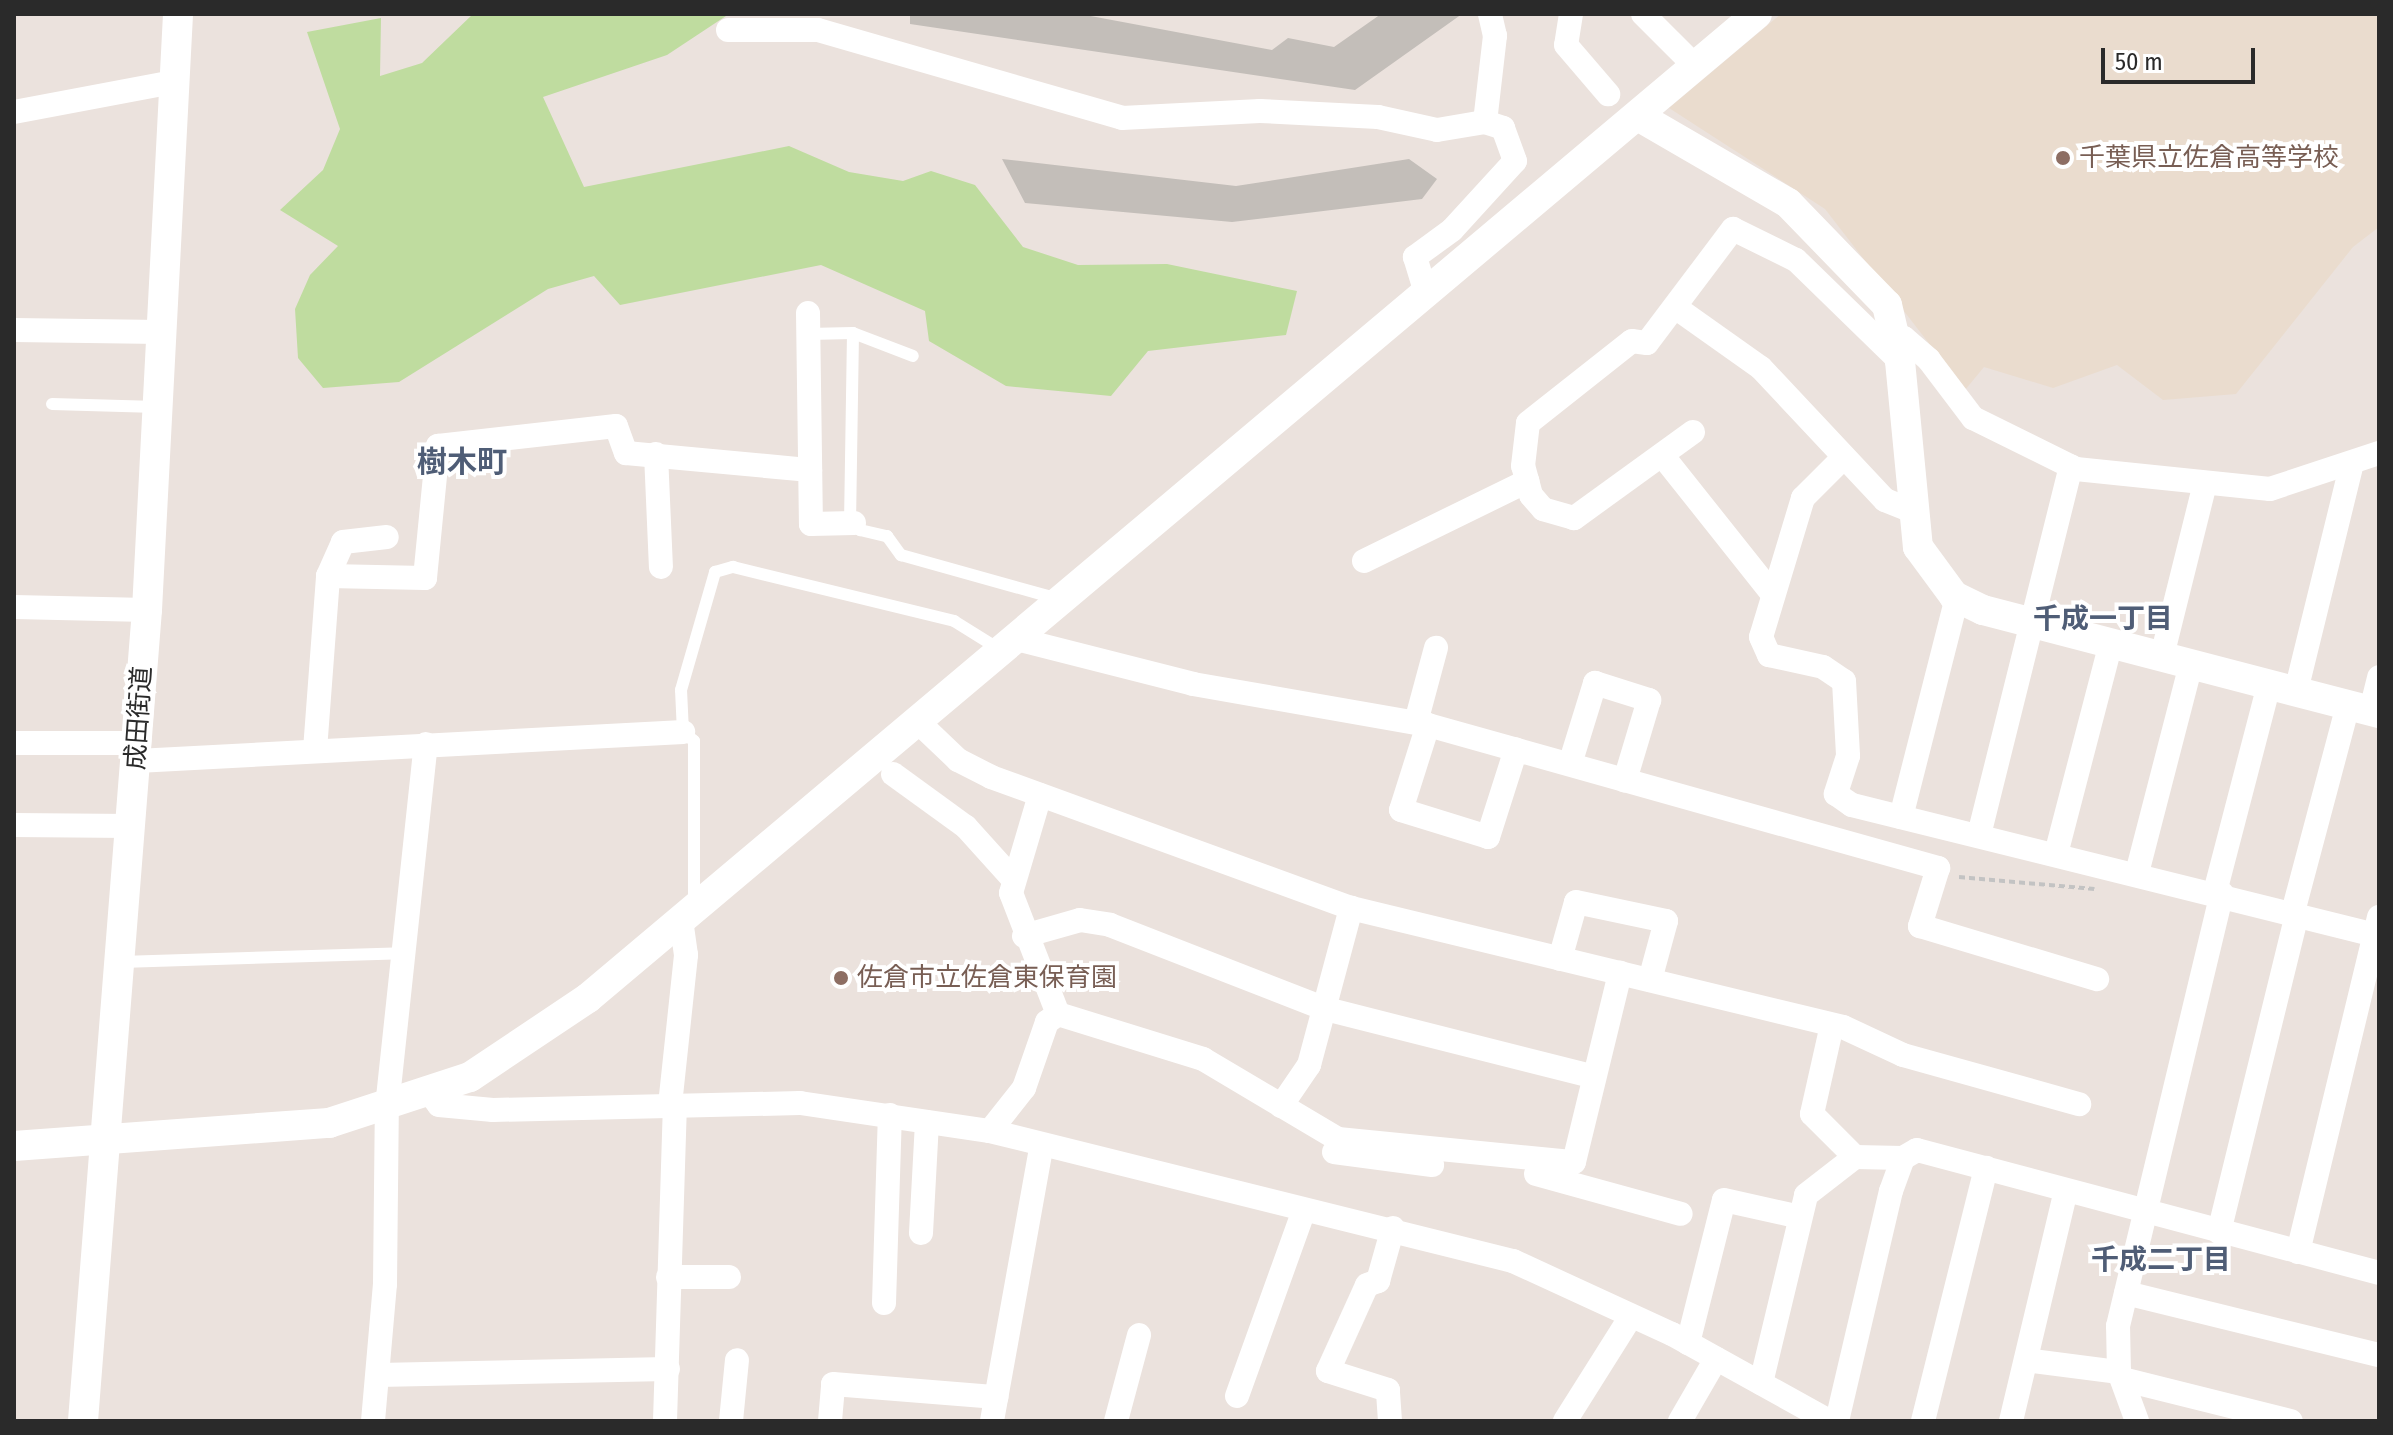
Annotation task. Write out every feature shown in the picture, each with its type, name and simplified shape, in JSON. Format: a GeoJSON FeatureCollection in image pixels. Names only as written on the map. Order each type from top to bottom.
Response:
{"type":"FeatureCollection","features":[{"type":"Feature","properties":{"kind":"street","name":"成田街道"},"geometry":{"type":"LineString","coordinates":[[83,1421],[147,610],[178,14]]}},
{"type":"Feature","properties":{"kind":"street"},"geometry":{"type":"LineString","coordinates":[[1485,122],[1490,14]]}},
{"type":"Feature","properties":{"kind":"street"},"geometry":{"type":"LineString","coordinates":[[1571,14],[1566,45],[1608,94]]}},
{"type":"Feature","properties":{"kind":"street"},"geometry":{"type":"LineString","coordinates":[[1643,14],[1696,67]]}},
{"type":"Feature","properties":{"kind":"street"},"geometry":{"type":"LineString","coordinates":[[14,1146],[105,1144],[329,1123],[387,1107],[470,1077],[588,998],[1006,643],[1757,14]]}},
{"type":"Feature","properties":{"kind":"street"},"geometry":{"type":"LineString","coordinates":[[728,30],[818,30],[1122,118],[1260,111],[1378,117],[1437,130],[1485,122],[1513,141],[1515,161],[1452,230],[1415,257],[1426,292]]}},
{"type":"Feature","properties":{"kind":"street"},"geometry":{"type":"LineString","coordinates":[[14,112],[173,82]]}},
{"type":"Feature","properties":{"kind":"street"},"geometry":{"type":"LineString","coordinates":[[1638,116],[1811,221],[1887,305],[1899,352],[1910,510],[1932,574],[1957,597],[2031,622],[2366,709]]}},
{"type":"Feature","properties":{"kind":"street"},"geometry":{"type":"LineString","coordinates":[[1693,432],[1574,518],[1543,509],[1527,481],[1528,423],[1632,341],[1647,343],[1733,229],[1796,260],[1899,352]]}},
{"type":"Feature","properties":{"kind":"street"},"geometry":{"type":"LineString","coordinates":[[1675,307],[1761,368],[1885,500],[1910,510]]}},
{"type":"Feature","properties":{"kind":"street"},"geometry":{"type":"LineString","coordinates":[[808,323],[811,524],[854,523]]}},
{"type":"Feature","properties":{"kind":"street"},"geometry":{"type":"LineString","coordinates":[[14,330],[161,332]]}},
{"type":"Feature","properties":{"kind":"street"},"geometry":{"type":"LineString","coordinates":[[1899,352],[1904,338],[1929,360],[1973,418],[2071,466],[2205,484],[2270,489],[2351,467],[2379,453]]}},
{"type":"Feature","properties":{"kind":"street"},"geometry":{"type":"LineString","coordinates":[[328,576],[425,578],[438,446],[616,426],[626,453],[810,470]]}},
{"type":"Feature","properties":{"kind":"street"},"geometry":{"type":"LineString","coordinates":[[656,454],[661,567]]}},
{"type":"Feature","properties":{"kind":"street"},"geometry":{"type":"LineString","coordinates":[[1662,455],[1770,591]]}},
{"type":"Feature","properties":{"kind":"street"},"geometry":{"type":"LineString","coordinates":[[1844,457],[1803,498],[1770,591],[1761,637],[1769,655],[1823,667],[1844,681],[1848,756],[1836,794],[1901,817],[2219,892],[2295,913],[2378,929],[2298,1252]]}},
{"type":"Feature","properties":{"kind":"street"},"geometry":{"type":"LineString","coordinates":[[1979,835],[2071,466]]}},
{"type":"Feature","properties":{"kind":"street"},"geometry":{"type":"LineString","coordinates":[[2137,1421],[2120,1375],[2126,1293],[2219,892],[2351,467]]}},
{"type":"Feature","properties":{"kind":"street"},"geometry":{"type":"LineString","coordinates":[[1364,561],[1527,481]]}},
{"type":"Feature","properties":{"kind":"street"},"geometry":{"type":"LineString","coordinates":[[2137,873],[2205,484]]}},
{"type":"Feature","properties":{"kind":"street"},"geometry":{"type":"LineString","coordinates":[[315,750],[328,576],[343,542],[387,537]]}},
{"type":"Feature","properties":{"kind":"street"},"geometry":{"type":"LineString","coordinates":[[1901,817],[1957,597]]}},
{"type":"Feature","properties":{"kind":"street"},"geometry":{"type":"LineString","coordinates":[[14,607],[147,610]]}},
{"type":"Feature","properties":{"kind":"street"},"geometry":{"type":"LineString","coordinates":[[1006,643],[1177,681],[1422,723],[1937,871],[1920,926],[2097,979]]}},
{"type":"Feature","properties":{"kind":"street"},"geometry":{"type":"LineString","coordinates":[[2056,854],[2111,643]]}},
{"type":"Feature","properties":{"kind":"street"},"geometry":{"type":"LineString","coordinates":[[1436,648],[1401,810],[1488,837],[1516,749]]}},
{"type":"Feature","properties":{"kind":"street"},"geometry":{"type":"LineString","coordinates":[[2219,1232],[2295,913],[2379,677]]}},
{"type":"Feature","properties":{"kind":"street"},"geometry":{"type":"LineString","coordinates":[[1570,764],[1595,683],[1649,700],[1625,780]]}},
{"type":"Feature","properties":{"kind":"street"},"geometry":{"type":"LineString","coordinates":[[916,720],[958,760],[1040,795],[1351,908],[1832,1025],[1903,1055],[2079,1104]]}},
{"type":"Feature","properties":{"kind":"street"},"geometry":{"type":"LineString","coordinates":[[14,743],[137,752],[315,750],[683,732]]}},
{"type":"Feature","properties":{"kind":"street"},"geometry":{"type":"LineString","coordinates":[[373,1421],[378,1375],[387,1107],[426,744]]}},
{"type":"Feature","properties":{"kind":"street"},"geometry":{"type":"LineString","coordinates":[[893,774],[966,827],[1013,879]]}},
{"type":"Feature","properties":{"kind":"street"},"geometry":{"type":"LineString","coordinates":[[1040,795],[1013,879],[1024,936],[1058,1014],[1203,1059],[1334,1137],[1574,1162],[1620,973]]}},
{"type":"Feature","properties":{"kind":"street"},"geometry":{"type":"LineString","coordinates":[[14,825],[131,826]]}},
{"type":"Feature","properties":{"kind":"street"},"geometry":{"type":"LineString","coordinates":[[1560,959],[1576,902],[1666,921],[1650,980]]}},
{"type":"Feature","properties":{"kind":"street"},"geometry":{"type":"LineString","coordinates":[[1281,1106],[1309,1065],[1351,908]]}},
{"type":"Feature","properties":{"kind":"street"},"geometry":{"type":"LineString","coordinates":[[665,1421],[672,1105],[687,914]]}},
{"type":"Feature","properties":{"kind":"street"},"geometry":{"type":"LineString","coordinates":[[1024,936],[1080,920],[1110,925],[1326,1009],[1594,1077]]}},
{"type":"Feature","properties":{"kind":"street"},"geometry":{"type":"LineString","coordinates":[[990,1131],[1024,1088],[1047,1022],[1058,1014]]}},
{"type":"Feature","properties":{"kind":"street"},"geometry":{"type":"LineString","coordinates":[[1832,1025],[1812,1114],[1855,1157]]}},
{"type":"Feature","properties":{"kind":"street"},"geometry":{"type":"LineString","coordinates":[[429,1092],[439,1105],[493,1110],[800,1103],[990,1131],[1304,1210],[1393,1228],[1513,1261],[1688,1343],[1761,1383],[1792,1412],[1829,1421]]}},
{"type":"Feature","properties":{"kind":"street"},"geometry":{"type":"LineString","coordinates":[[884,1303],[890,1115]]}},
{"type":"Feature","properties":{"kind":"street"},"geometry":{"type":"LineString","coordinates":[[921,1233],[927,1122]]}},
{"type":"Feature","properties":{"kind":"street"},"geometry":{"type":"LineString","coordinates":[[1334,1137],[1334,1152],[1561,1177],[1681,1214]]}},
{"type":"Feature","properties":{"kind":"street"},"geometry":{"type":"LineString","coordinates":[[830,1421],[833,1384],[994,1409],[1042,1144]]}},
{"type":"Feature","properties":{"kind":"street"},"geometry":{"type":"LineString","coordinates":[[1761,1383],[1806,1195],[1855,1157],[1903,1158],[1917,1150],[2376,1272],[2379,1247]]}},
{"type":"Feature","properties":{"kind":"street"},"geometry":{"type":"LineString","coordinates":[[1837,1421],[1903,1158]]}},
{"type":"Feature","properties":{"kind":"street"},"geometry":{"type":"LineString","coordinates":[[1923,1421],[1986,1168]]}},
{"type":"Feature","properties":{"kind":"street"},"geometry":{"type":"LineString","coordinates":[[2011,1421],[2066,1190]]}},
{"type":"Feature","properties":{"kind":"street"},"geometry":{"type":"LineString","coordinates":[[1688,1343],[1724,1200],[1800,1217]]}},
{"type":"Feature","properties":{"kind":"street"},"geometry":{"type":"LineString","coordinates":[[1237,1396],[1304,1210]]}},
{"type":"Feature","properties":{"kind":"street"},"geometry":{"type":"LineString","coordinates":[[1390,1421],[1388,1390],[1328,1371],[1367,1285],[1378,1281],[1393,1228]]}},
{"type":"Feature","properties":{"kind":"street"},"geometry":{"type":"LineString","coordinates":[[668,1277],[729,1277]]}},
{"type":"Feature","properties":{"kind":"street"},"geometry":{"type":"LineString","coordinates":[[2126,1293],[2379,1355]]}},
{"type":"Feature","properties":{"kind":"street"},"geometry":{"type":"LineString","coordinates":[[1565,1421],[1631,1316]]}},
{"type":"Feature","properties":{"kind":"street"},"geometry":{"type":"LineString","coordinates":[[1116,1421],[1139,1335]]}},
{"type":"Feature","properties":{"kind":"street"},"geometry":{"type":"LineString","coordinates":[[1680,1421],[1716,1359]]}},
{"type":"Feature","properties":{"kind":"street"},"geometry":{"type":"LineString","coordinates":[[731,1421],[737,1360]]}},
{"type":"Feature","properties":{"kind":"street"},"geometry":{"type":"LineString","coordinates":[[2026,1360],[2120,1375],[2291,1421]]}},
{"type":"Feature","properties":{"kind":"street"},"geometry":{"type":"LineString","coordinates":[[378,1375],[668,1369]]}},
{"type":"Feature","properties":{"kind":"lane"},"geometry":{"type":"LineString","coordinates":[[808,323],[853,333],[913,356]]}},
{"type":"Feature","properties":{"kind":"lane"},"geometry":{"type":"LineString","coordinates":[[853,333],[854,523],[887,536],[901,555],[1059,599]]}},
{"type":"Feature","properties":{"kind":"lane"},"geometry":{"type":"LineString","coordinates":[[52,404],[157,407]]}},
{"type":"Feature","properties":{"kind":"lane"},"geometry":{"type":"LineString","coordinates":[[687,914],[694,741],[683,732],[683,669],[715,572],[733,567],[954,621],[1006,643]]}},
{"type":"Feature","properties":{"kind":"lane"},"geometry":{"type":"LineString","coordinates":[[121,962],[402,953]]}},
{"type":"Feature","properties":{"kind":"path"},"geometry":{"type":"LineString","coordinates":[[1937,871],[2110,891]]}},
{"type":"Feature","properties":{"kind":"shaded area","name":"千葉県立佐倉高等学校"},"geometry":{"type":"Polygon","coordinates":[[[1781,14],[2379,14],[2379,227],[2353,247],[2236,394],[2163,400],[2117,365],[2053,388],[1984,367],[1965,390],[1825,209],[1669,108],[1781,14]]]}},
{"type":"Feature","properties":{"kind":"green space"},"geometry":{"type":"Polygon","coordinates":[[[473,14],[729,14],[667,55],[543,97],[584,187],[789,146],[849,172],[903,181],[931,171],[975,185],[1023,247],[1078,265],[1167,264],[1297,291],[1286,335],[1148,351],[1111,396],[1006,386],[929,341],[925,311],[821,265],[620,305],[594,276],[548,289],[399,382],[323,388],[298,358],[295,309],[310,275],[338,246],[280,210],[323,170],[340,129],[307,32],[381,18],[380,76],[422,63],[473,14]]]}},
{"type":"Feature","properties":{"kind":"building"},"geometry":{"type":"Polygon","coordinates":[[[910,14],[1080,14],[1272,50],[1288,38],[1334,47],[1381,14],[1462,14],[1355,90],[910,24],[910,14]]]}},
{"type":"Feature","properties":{"kind":"building"},"geometry":{"type":"Polygon","coordinates":[[[1002,159],[1236,186],[1409,159],[1437,179],[1422,199],[1232,222],[1025,203],[1002,159]]]}},
{"type":"Feature","properties":{"kind":"place","name":"千葉県立佐倉高等学校"},"geometry":{"type":"Point","coordinates":[2063,158]}},
{"type":"Feature","properties":{"kind":"place","name":"佐倉市立佐倉東保育園"},"geometry":{"type":"Point","coordinates":[841,978]}},
{"type":"Feature","properties":{"kind":"district","name":"樹木町"},"geometry":{"type":"Point","coordinates":[462,462]}},
{"type":"Feature","properties":{"kind":"district","name":"千成一丁目"},"geometry":{"type":"Point","coordinates":[2103,619]}},
{"type":"Feature","properties":{"kind":"district","name":"千成二丁目"},"geometry":{"type":"Point","coordinates":[2161,1260]}}]}
